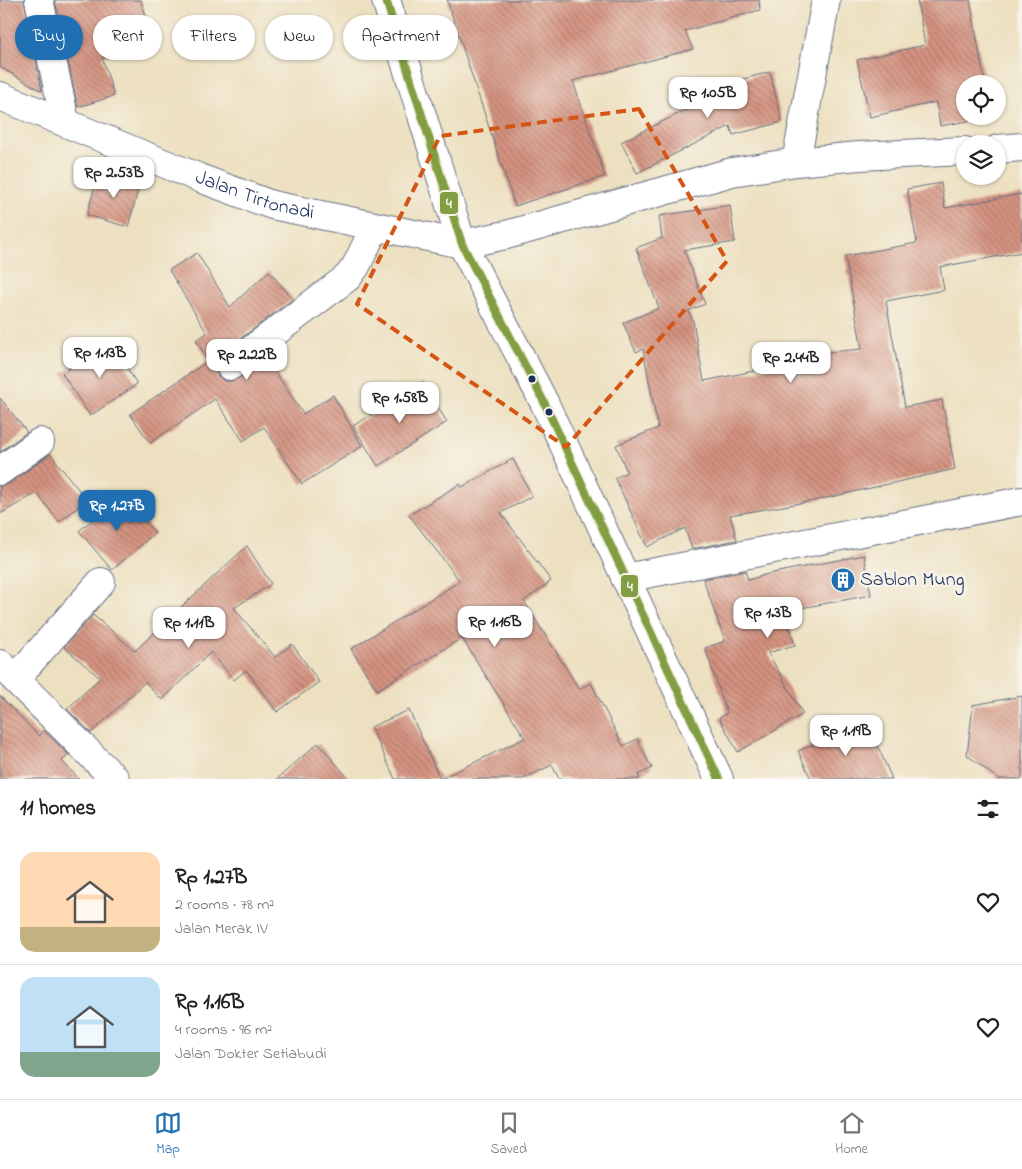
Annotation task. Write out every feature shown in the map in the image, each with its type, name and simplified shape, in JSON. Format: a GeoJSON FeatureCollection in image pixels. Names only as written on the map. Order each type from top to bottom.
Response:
{"type":"FeatureCollection","features":[{"type":"Feature","properties":{"kind":"street"},"geometry":{"type":"LineString","coordinates":[[39,0],[65,121]]}},
{"type":"Feature","properties":{"kind":"street"},"geometry":{"type":"LineString","coordinates":[[386,0],[462,244],[544,402],[719,779]]}},
{"type":"Feature","properties":{"kind":"street"},"geometry":{"type":"LineString","coordinates":[[796,162],[826,0]]}},
{"type":"Feature","properties":{"kind":"street","name":"Jalan Tirtonadi"},"geometry":{"type":"LineString","coordinates":[[0,96],[65,121],[202,179],[272,205],[462,244]]}},
{"type":"Feature","properties":{"kind":"street"},"geometry":{"type":"LineString","coordinates":[[1006,148],[1022,147]]}},
{"type":"Feature","properties":{"kind":"street"},"geometry":{"type":"LineString","coordinates":[[462,244],[516,232],[732,172],[796,162],[956,151]]}},
{"type":"Feature","properties":{"kind":"street"},"geometry":{"type":"LineString","coordinates":[[230,366],[348,277],[356,266],[375,226]]}},
{"type":"Feature","properties":{"kind":"street"},"geometry":{"type":"LineString","coordinates":[[0,470],[40,442]]}},
{"type":"Feature","properties":{"kind":"street"},"geometry":{"type":"LineString","coordinates":[[625,578],[1022,501]]}},
{"type":"Feature","properties":{"kind":"street"},"geometry":{"type":"LineString","coordinates":[[101,582],[8,671],[115,779]]}},
{"type":"Feature","properties":{"kind":"highlighted area"},"geometry":{"type":"Polygon","coordinates":[[[639,109],[727,261],[566,447],[357,304],[440,136],[639,109]]]}},
{"type":"Feature","properties":{"kind":"building"},"geometry":{"type":"Polygon","coordinates":[[[0,0],[24,0],[27,15],[15,15],[15,60],[36,60],[42,91],[0,67],[0,0]]]}},
{"type":"Feature","properties":{"kind":"building"},"geometry":{"type":"Polygon","coordinates":[[[55,0],[141,0],[146,15],[93,15],[93,60],[103,60],[114,96],[78,107],[68,60],[83,60],[83,15],[58,15],[55,0]]]}},
{"type":"Feature","properties":{"kind":"building"},"geometry":{"type":"Polygon","coordinates":[[[447,0],[759,0],[760,10],[685,31],[693,49],[573,81],[605,176],[515,206],[458,33],[458,15],[452,15],[447,0]]]}},
{"type":"Feature","properties":{"kind":"building"},"geometry":{"type":"Polygon","coordinates":[[[917,0],[970,0],[983,75],[956,75],[956,123],[940,126],[936,102],[870,117],[857,60],[925,45],[917,0]]]}},
{"type":"Feature","properties":{"kind":"building"},"geometry":{"type":"Polygon","coordinates":[[[770,72],[782,122],[733,135],[730,126],[637,173],[621,142],[692,107],[686,94],[770,72]]]}},
{"type":"Feature","properties":{"kind":"building"},"geometry":{"type":"Polygon","coordinates":[[[99,171],[140,183],[128,227],[87,215],[99,171]]]}},
{"type":"Feature","properties":{"kind":"building"},"geometry":{"type":"Polygon","coordinates":[[[941,183],[945,208],[1022,194],[1022,252],[940,267],[944,290],[886,301],[905,407],[942,400],[955,469],[813,501],[730,515],[737,540],[692,549],[685,528],[647,547],[615,478],[627,472],[616,445],[658,428],[643,349],[636,352],[623,323],[659,308],[636,248],[662,238],[659,216],[730,205],[735,242],[684,250],[705,304],[688,311],[693,321],[704,381],[819,358],[818,353],[862,349],[845,256],[917,243],[907,189],[941,183]]]}},
{"type":"Feature","properties":{"kind":"building"},"geometry":{"type":"Polygon","coordinates":[[[197,253],[230,307],[269,271],[293,299],[220,354],[216,359],[214,367],[218,376],[224,381],[232,381],[266,358],[303,414],[333,395],[362,446],[302,484],[264,427],[243,441],[215,399],[150,443],[130,414],[208,361],[196,340],[207,333],[169,270],[197,253]]]}},
{"type":"Feature","properties":{"kind":"building"},"geometry":{"type":"Polygon","coordinates":[[[111,342],[137,384],[90,416],[62,373],[111,342]]]}},
{"type":"Feature","properties":{"kind":"building"},"geometry":{"type":"Polygon","coordinates":[[[423,383],[447,422],[378,466],[353,426],[423,383]]]}},
{"type":"Feature","properties":{"kind":"building"},"geometry":{"type":"Polygon","coordinates":[[[0,398],[27,432],[0,452],[0,398]]]}},
{"type":"Feature","properties":{"kind":"building"},"geometry":{"type":"Polygon","coordinates":[[[50,454],[87,500],[59,522],[37,493],[0,514],[0,486],[9,484],[50,454]]]}},
{"type":"Feature","properties":{"kind":"building"},"geometry":{"type":"Polygon","coordinates":[[[513,459],[532,496],[501,513],[551,581],[524,601],[579,689],[591,683],[623,746],[637,739],[652,768],[638,775],[640,779],[559,779],[552,765],[523,779],[440,779],[525,738],[462,638],[377,690],[351,649],[460,581],[409,515],[460,484],[462,487],[513,459]]]}},
{"type":"Feature","properties":{"kind":"building"},"geometry":{"type":"Polygon","coordinates":[[[122,494],[155,533],[112,570],[79,531],[122,494]]]}},
{"type":"Feature","properties":{"kind":"building"},"geometry":{"type":"Polygon","coordinates":[[[247,546],[271,584],[234,608],[275,657],[292,644],[319,682],[277,712],[246,670],[234,680],[211,652],[162,700],[145,682],[91,733],[67,709],[100,678],[64,647],[93,615],[135,651],[247,546]]]}},
{"type":"Feature","properties":{"kind":"building"},"geometry":{"type":"Polygon","coordinates":[[[864,555],[871,595],[785,611],[795,645],[768,653],[803,714],[738,752],[719,718],[727,713],[705,648],[725,641],[703,579],[745,571],[748,580],[768,574],[864,555]]]}},
{"type":"Feature","properties":{"kind":"building"},"geometry":{"type":"Polygon","coordinates":[[[0,696],[39,736],[44,731],[69,755],[62,761],[79,779],[0,779],[0,696]]]}},
{"type":"Feature","properties":{"kind":"building"},"geometry":{"type":"Polygon","coordinates":[[[1022,696],[1022,779],[998,779],[967,755],[973,705],[1022,696]]]}},
{"type":"Feature","properties":{"kind":"building"},"geometry":{"type":"Polygon","coordinates":[[[409,710],[440,779],[395,779],[371,727],[409,710]]]}},
{"type":"Feature","properties":{"kind":"building"},"geometry":{"type":"Polygon","coordinates":[[[867,721],[892,779],[811,779],[798,751],[867,721]]]}},
{"type":"Feature","properties":{"kind":"building"},"geometry":{"type":"Polygon","coordinates":[[[318,743],[349,779],[277,779],[318,743]]]}},
{"type":"Feature","properties":{"kind":"transit line","name":"4"},"geometry":{"type":"LineString","coordinates":[[386,0],[462,244],[544,402],[719,779]]}},
{"type":"Feature","properties":{"kind":"place","name":"Sablon Mung"},"geometry":{"type":"Point","coordinates":[843,580]}}]}
